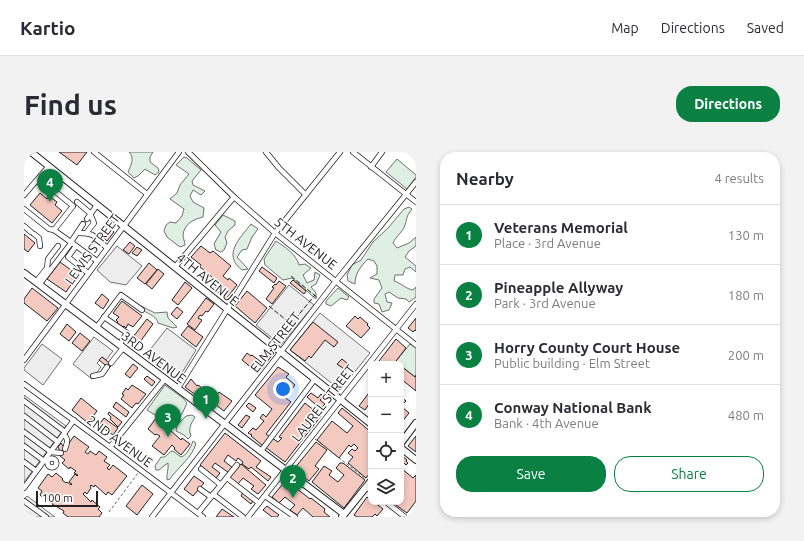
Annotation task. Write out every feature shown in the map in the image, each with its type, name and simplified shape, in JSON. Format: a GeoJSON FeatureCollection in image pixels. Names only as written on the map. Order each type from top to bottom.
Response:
{"type":"FeatureCollection","features":[{"type":"Feature","properties":{"kind":"main road","name":"4TH AVENUE"},"geometry":{"type":"LineString","coordinates":[[31,152],[368,422]]}},
{"type":"Feature","properties":{"kind":"main road","name":"3RD AVENUE"},"geometry":{"type":"LineString","coordinates":[[24,273],[261,451],[344,516]]}},
{"type":"Feature","properties":{"kind":"main road"},"geometry":{"type":"LineString","coordinates":[[404,439],[416,423]]}},
{"type":"Feature","properties":{"kind":"main road"},"geometry":{"type":"LineString","coordinates":[[404,450],[416,460]]}},
{"type":"Feature","properties":{"kind":"main road"},"geometry":{"type":"LineString","coordinates":[[344,516],[368,489]]}},
{"type":"Feature","properties":{"kind":"street"},"geometry":{"type":"LineString","coordinates":[[94,152],[147,194]]}},
{"type":"Feature","properties":{"kind":"street","name":"LEWIS STREET"},"geometry":{"type":"LineString","coordinates":[[24,360],[123,225],[179,152]]}},
{"type":"Feature","properties":{"kind":"street","name":"5TH AVENUE"},"geometry":{"type":"LineString","coordinates":[[188,152],[275,234],[416,345]]}},
{"type":"Feature","properties":{"kind":"street"},"geometry":{"type":"LineString","coordinates":[[266,152],[279,168],[306,195]]}},
{"type":"Feature","properties":{"kind":"street"},"geometry":{"type":"LineString","coordinates":[[178,388],[275,234],[340,152]]}},
{"type":"Feature","properties":{"kind":"street"},"geometry":{"type":"LineString","coordinates":[[353,152],[416,202]]}},
{"type":"Feature","properties":{"kind":"street"},"geometry":{"type":"LineString","coordinates":[[371,167],[382,152]]}},
{"type":"Feature","properties":{"kind":"street"},"geometry":{"type":"LineString","coordinates":[[24,195],[49,166]]}},
{"type":"Feature","properties":{"kind":"street"},"geometry":{"type":"LineString","coordinates":[[39,178],[73,206]]}},
{"type":"Feature","properties":{"kind":"street","name":"ELM STREET"},"geometry":{"type":"LineString","coordinates":[[152,517],[336,281],[416,182]]}},
{"type":"Feature","properties":{"kind":"street"},"geometry":{"type":"LineString","coordinates":[[54,230],[83,193]]}},
{"type":"Feature","properties":{"kind":"street"},"geometry":{"type":"LineString","coordinates":[[175,267],[234,197]]}},
{"type":"Feature","properties":{"kind":"street"},"geometry":{"type":"LineString","coordinates":[[77,202],[90,214],[94,223],[87,232]]}},
{"type":"Feature","properties":{"kind":"street"},"geometry":{"type":"LineString","coordinates":[[86,219],[97,204]]}},
{"type":"Feature","properties":{"kind":"street"},"geometry":{"type":"LineString","coordinates":[[24,210],[49,229],[54,230],[97,261]]}},
{"type":"Feature","properties":{"kind":"street"},"geometry":{"type":"LineString","coordinates":[[38,284],[83,224]]}},
{"type":"Feature","properties":{"kind":"street"},"geometry":{"type":"LineString","coordinates":[[24,226],[39,238],[40,246]]}},
{"type":"Feature","properties":{"kind":"street"},"geometry":{"type":"LineString","coordinates":[[77,233],[87,232],[92,234],[107,248]]}},
{"type":"Feature","properties":{"kind":"street"},"geometry":{"type":"LineString","coordinates":[[38,284],[47,268],[48,259],[58,246]]}},
{"type":"Feature","properties":{"kind":"street"},"geometry":{"type":"LineString","coordinates":[[76,246],[68,257],[88,273]]}},
{"type":"Feature","properties":{"kind":"street"},"geometry":{"type":"LineString","coordinates":[[96,328],[121,295],[142,310]]}},
{"type":"Feature","properties":{"kind":"street","name":"LAUREL STREET"},"geometry":{"type":"LineString","coordinates":[[248,517],[416,304]]}},
{"type":"Feature","properties":{"kind":"street"},"geometry":{"type":"LineString","coordinates":[[93,376],[102,374],[121,346],[126,334],[104,317]]}},
{"type":"Feature","properties":{"kind":"street"},"geometry":{"type":"LineString","coordinates":[[110,447],[165,379]]}},
{"type":"Feature","properties":{"kind":"street"},"geometry":{"type":"LineString","coordinates":[[261,451],[315,379]]}},
{"type":"Feature","properties":{"kind":"street","name":"2ND AVENUE"},"geometry":{"type":"LineString","coordinates":[[24,384],[172,492],[202,517]]}},
{"type":"Feature","properties":{"kind":"street"},"geometry":{"type":"LineString","coordinates":[[24,401],[65,433],[67,441],[63,451],[51,452],[24,432]]}},
{"type":"Feature","properties":{"kind":"street"},"geometry":{"type":"LineString","coordinates":[[24,416],[58,442]]}},
{"type":"Feature","properties":{"kind":"street"},"geometry":{"type":"LineString","coordinates":[[24,488],[26,480],[46,460],[74,420]]}},
{"type":"Feature","properties":{"kind":"street"},"geometry":{"type":"LineString","coordinates":[[24,446],[46,460]]}},
{"type":"Feature","properties":{"kind":"street"},"geometry":{"type":"LineString","coordinates":[[24,462],[36,471]]}},
{"type":"Feature","properties":{"kind":"street"},"geometry":{"type":"LineString","coordinates":[[198,514],[236,465]]}},
{"type":"Feature","properties":{"kind":"street"},"geometry":{"type":"LineString","coordinates":[[201,469],[221,485]]}},
{"type":"Feature","properties":{"kind":"street"},"geometry":{"type":"LineString","coordinates":[[227,478],[259,503]]}},
{"type":"Feature","properties":{"kind":"street"},"geometry":{"type":"LineString","coordinates":[[200,489],[243,517]]}},
{"type":"Feature","properties":{"kind":"street"},"geometry":{"type":"LineString","coordinates":[[265,496],[295,517]]}},
{"type":"Feature","properties":{"kind":"street"},"geometry":{"type":"LineString","coordinates":[[24,501],[46,517]]}},
{"type":"Feature","properties":{"kind":"street"},"geometry":{"type":"LineString","coordinates":[[390,505],[405,517]]}},
{"type":"Feature","properties":{"kind":"path"},"geometry":{"type":"LineString","coordinates":[[311,436],[368,479]]}},
{"type":"Feature","properties":{"kind":"path"},"geometry":{"type":"LineString","coordinates":[[109,512],[138,472]]}},
{"type":"Feature","properties":{"kind":"green space"},"geometry":{"type":"Polygon","coordinates":[[[129,152],[153,152],[150,157],[150,162],[158,168],[159,172],[155,175],[145,169],[134,178],[128,172],[132,159],[129,152]]]}},
{"type":"Feature","properties":{"kind":"green space"},"geometry":{"type":"Polygon","coordinates":[[[184,157],[201,170],[192,181],[193,185],[205,191],[201,195],[193,190],[190,196],[193,202],[204,208],[203,217],[196,219],[187,225],[183,235],[185,245],[180,247],[167,237],[164,231],[166,225],[170,222],[176,223],[182,216],[184,209],[170,199],[177,193],[180,185],[189,174],[176,165],[184,157]]]}},
{"type":"Feature","properties":{"kind":"green space"},"geometry":{"type":"Polygon","coordinates":[[[397,159],[416,175],[407,189],[386,172],[397,159]]]}},
{"type":"Feature","properties":{"kind":"green space"},"geometry":{"type":"Polygon","coordinates":[[[409,207],[412,209],[404,227],[393,243],[397,248],[409,243],[416,237],[416,246],[409,251],[405,257],[416,266],[416,272],[410,267],[405,269],[403,275],[395,275],[394,281],[413,290],[416,287],[416,297],[409,302],[406,299],[398,298],[389,292],[385,294],[387,302],[392,303],[389,310],[382,312],[379,304],[374,303],[374,299],[382,288],[379,280],[370,278],[377,274],[377,266],[374,261],[368,259],[363,264],[357,273],[355,284],[348,281],[347,275],[352,265],[361,260],[373,242],[388,228],[404,209],[409,207]]]}},
{"type":"Feature","properties":{"kind":"green space"},"geometry":{"type":"Polygon","coordinates":[[[223,215],[235,221],[235,225],[228,231],[225,237],[227,243],[224,250],[221,252],[216,250],[214,244],[221,232],[215,225],[223,215]]]}},
{"type":"Feature","properties":{"kind":"green space"},"geometry":{"type":"Polygon","coordinates":[[[251,224],[258,229],[252,237],[247,249],[242,250],[237,257],[248,269],[242,270],[236,264],[233,258],[233,253],[238,241],[251,224]]]}},
{"type":"Feature","properties":{"kind":"green space"},"geometry":{"type":"Polygon","coordinates":[[[276,241],[293,254],[299,265],[305,264],[311,268],[303,275],[307,283],[314,280],[315,272],[320,275],[316,284],[311,287],[316,293],[316,299],[292,278],[283,280],[265,265],[264,259],[276,241]]]}},
{"type":"Feature","properties":{"kind":"green space"},"geometry":{"type":"Polygon","coordinates":[[[338,288],[349,297],[347,300],[341,298],[331,306],[326,304],[326,301],[338,288]]]}},
{"type":"Feature","properties":{"kind":"green space"},"geometry":{"type":"Polygon","coordinates":[[[139,305],[155,313],[167,312],[168,318],[177,327],[173,328],[158,323],[156,318],[143,310],[139,305]]]}},
{"type":"Feature","properties":{"kind":"green space"},"geometry":{"type":"Polygon","coordinates":[[[410,344],[416,348],[415,377],[404,368],[404,361],[396,361],[410,344]]]}},
{"type":"Feature","properties":{"kind":"green space"},"geometry":{"type":"Polygon","coordinates":[[[165,385],[183,398],[187,403],[182,414],[170,424],[147,410],[165,385]]]}},
{"type":"Feature","properties":{"kind":"green space"},"geometry":{"type":"Polygon","coordinates":[[[192,415],[195,417],[190,428],[191,436],[188,439],[176,431],[177,425],[186,416],[192,415]]]}},
{"type":"Feature","properties":{"kind":"green space"},"geometry":{"type":"Polygon","coordinates":[[[193,441],[196,443],[192,453],[170,479],[167,480],[168,463],[159,470],[156,470],[155,466],[161,457],[165,457],[173,451],[181,457],[185,455],[193,441]]]}},
{"type":"Feature","properties":{"kind":"shaded area"},"geometry":{"type":"Polygon","coordinates":[[[117,246],[142,266],[126,285],[110,282],[97,270],[117,246]]]}},
{"type":"Feature","properties":{"kind":"shaded area"},"geometry":{"type":"Polygon","coordinates":[[[289,285],[314,305],[281,345],[256,325],[289,285]]]}},
{"type":"Feature","properties":{"kind":"shaded area"},"geometry":{"type":"Polygon","coordinates":[[[320,313],[370,353],[340,390],[290,350],[320,313]]]}},
{"type":"Feature","properties":{"kind":"shaded area"},"geometry":{"type":"Polygon","coordinates":[[[167,328],[196,350],[178,379],[146,355],[167,328]]]}},
{"type":"Feature","properties":{"kind":"shaded area"},"geometry":{"type":"Polygon","coordinates":[[[94,337],[113,351],[106,360],[102,357],[97,363],[101,367],[92,379],[73,364],[94,337]]]}},
{"type":"Feature","properties":{"kind":"shaded area"},"geometry":{"type":"Polygon","coordinates":[[[42,344],[62,359],[43,385],[24,370],[42,344]]]}},
{"type":"Feature","properties":{"kind":"shaded area"},"geometry":{"type":"Polygon","coordinates":[[[24,395],[66,426],[24,482],[24,395]]]}},
{"type":"Feature","properties":{"kind":"shaded area"},"geometry":{"type":"Polygon","coordinates":[[[27,496],[55,517],[34,517],[24,509],[24,499],[27,496]]]}},
{"type":"Feature","properties":{"kind":"building"},"geometry":{"type":"Polygon","coordinates":[[[59,152],[87,152],[77,165],[59,152]]]}},
{"type":"Feature","properties":{"kind":"building"},"geometry":{"type":"Polygon","coordinates":[[[40,193],[47,199],[49,196],[57,202],[55,205],[62,211],[52,223],[30,205],[40,193]]]}},
{"type":"Feature","properties":{"kind":"building"},"geometry":{"type":"Polygon","coordinates":[[[107,226],[114,232],[107,241],[100,235],[107,226]]]}},
{"type":"Feature","properties":{"kind":"building"},"geometry":{"type":"Polygon","coordinates":[[[24,234],[35,243],[28,252],[24,249],[24,234]]]}},
{"type":"Feature","properties":{"kind":"building"},"geometry":{"type":"Polygon","coordinates":[[[130,242],[135,246],[129,254],[123,250],[130,242]]]}},
{"type":"Feature","properties":{"kind":"building"},"geometry":{"type":"Polygon","coordinates":[[[201,246],[210,253],[213,251],[231,266],[223,276],[228,280],[229,278],[237,285],[226,299],[214,289],[219,283],[200,267],[201,265],[191,257],[201,246]]]}},
{"type":"Feature","properties":{"kind":"building"},"geometry":{"type":"Polygon","coordinates":[[[137,247],[142,250],[137,256],[132,253],[137,247]]]}},
{"type":"Feature","properties":{"kind":"building"},"geometry":{"type":"Polygon","coordinates":[[[60,262],[78,275],[66,292],[47,279],[60,262]]]}},
{"type":"Feature","properties":{"kind":"building"},"geometry":{"type":"Polygon","coordinates":[[[149,263],[157,270],[145,284],[137,278],[149,263]]]}},
{"type":"Feature","properties":{"kind":"building"},"geometry":{"type":"Polygon","coordinates":[[[262,267],[277,278],[274,283],[259,271],[262,267]]]}},
{"type":"Feature","properties":{"kind":"building"},"geometry":{"type":"Polygon","coordinates":[[[158,269],[164,274],[152,289],[146,284],[158,269]]]}},
{"type":"Feature","properties":{"kind":"building"},"geometry":{"type":"Polygon","coordinates":[[[293,280],[306,291],[304,294],[290,283],[293,280]]]}},
{"type":"Feature","properties":{"kind":"building"},"geometry":{"type":"Polygon","coordinates":[[[279,281],[286,286],[272,304],[266,299],[274,288],[272,287],[279,281]]]}},
{"type":"Feature","properties":{"kind":"building"},"geometry":{"type":"Polygon","coordinates":[[[185,282],[192,288],[178,305],[172,300],[185,282]]]}},
{"type":"Feature","properties":{"kind":"building"},"geometry":{"type":"Polygon","coordinates":[[[32,288],[58,308],[47,321],[24,303],[24,299],[32,288]]]}},
{"type":"Feature","properties":{"kind":"building"},"geometry":{"type":"Polygon","coordinates":[[[247,291],[267,308],[255,323],[235,306],[247,291]]]}},
{"type":"Feature","properties":{"kind":"building"},"geometry":{"type":"Polygon","coordinates":[[[102,294],[109,300],[103,309],[95,303],[102,294]]]}},
{"type":"Feature","properties":{"kind":"building"},"geometry":{"type":"Polygon","coordinates":[[[206,298],[214,304],[208,312],[206,311],[202,316],[200,315],[198,318],[202,320],[195,330],[187,324],[206,298]]]}},
{"type":"Feature","properties":{"kind":"building"},"geometry":{"type":"Polygon","coordinates":[[[122,301],[142,316],[133,327],[128,324],[126,328],[117,323],[118,322],[116,320],[119,317],[113,313],[122,301]]]}},
{"type":"Feature","properties":{"kind":"building"},"geometry":{"type":"Polygon","coordinates":[[[177,307],[183,312],[177,319],[171,314],[177,307]]]}},
{"type":"Feature","properties":{"kind":"building"},"geometry":{"type":"Polygon","coordinates":[[[355,316],[358,319],[360,317],[368,324],[367,325],[370,328],[361,338],[346,326],[355,316]]]}},
{"type":"Feature","properties":{"kind":"building"},"geometry":{"type":"Polygon","coordinates":[[[416,318],[416,331],[415,330],[413,332],[408,328],[416,318]]]}},
{"type":"Feature","properties":{"kind":"building"},"geometry":{"type":"Polygon","coordinates":[[[147,319],[153,324],[140,342],[133,337],[147,319]]]}},
{"type":"Feature","properties":{"kind":"building"},"geometry":{"type":"Polygon","coordinates":[[[313,322],[338,342],[334,347],[325,340],[311,358],[309,356],[305,361],[290,350],[313,322]]]}},
{"type":"Feature","properties":{"kind":"building"},"geometry":{"type":"Polygon","coordinates":[[[67,324],[76,332],[69,341],[60,334],[67,324]]]}},
{"type":"Feature","properties":{"kind":"building"},"geometry":{"type":"Polygon","coordinates":[[[188,326],[203,337],[196,347],[181,335],[188,326]]]}},
{"type":"Feature","properties":{"kind":"building"},"geometry":{"type":"Polygon","coordinates":[[[80,333],[90,341],[82,351],[72,343],[80,333]]]}},
{"type":"Feature","properties":{"kind":"building"},"geometry":{"type":"Polygon","coordinates":[[[396,339],[406,348],[396,361],[379,361],[396,339]]]}},
{"type":"Feature","properties":{"kind":"building"},"geometry":{"type":"Polygon","coordinates":[[[271,350],[274,353],[266,363],[263,361],[271,350]]]}},
{"type":"Feature","properties":{"kind":"building"},"geometry":{"type":"Polygon","coordinates":[[[247,353],[265,365],[258,373],[242,360],[247,353]]]}},
{"type":"Feature","properties":{"kind":"building"},"geometry":{"type":"Polygon","coordinates":[[[102,357],[112,365],[109,368],[99,360],[102,357]]]}},
{"type":"Feature","properties":{"kind":"building"},"geometry":{"type":"Polygon","coordinates":[[[342,359],[348,364],[344,369],[337,364],[342,359]]]}},
{"type":"Feature","properties":{"kind":"building"},"geometry":{"type":"Polygon","coordinates":[[[133,364],[138,368],[130,378],[125,374],[133,364]]]}},
{"type":"Feature","properties":{"kind":"building"},"geometry":{"type":"Polygon","coordinates":[[[278,367],[289,374],[286,377],[295,385],[292,389],[289,386],[282,395],[291,402],[266,434],[270,437],[263,446],[248,433],[253,428],[256,430],[264,421],[260,418],[263,414],[266,417],[272,409],[255,395],[278,367]]]}},
{"type":"Feature","properties":{"kind":"building"},"geometry":{"type":"Polygon","coordinates":[[[404,368],[415,377],[416,375],[416,391],[404,381],[404,368]]]}},
{"type":"Feature","properties":{"kind":"building"},"geometry":{"type":"Polygon","coordinates":[[[147,376],[155,382],[152,386],[144,379],[147,376]]]}},
{"type":"Feature","properties":{"kind":"building"},"geometry":{"type":"Polygon","coordinates":[[[191,379],[197,386],[198,385],[211,392],[205,400],[185,387],[191,379]]]}},
{"type":"Feature","properties":{"kind":"building"},"geometry":{"type":"Polygon","coordinates":[[[132,385],[146,394],[138,404],[136,403],[132,408],[121,399],[126,388],[128,390],[132,385]]]}},
{"type":"Feature","properties":{"kind":"building"},"geometry":{"type":"Polygon","coordinates":[[[212,392],[216,396],[219,392],[232,401],[224,411],[212,402],[213,400],[209,396],[212,392]]]}},
{"type":"Feature","properties":{"kind":"building"},"geometry":{"type":"Polygon","coordinates":[[[311,393],[318,398],[321,394],[324,397],[320,400],[325,404],[319,410],[307,397],[311,393]]]}},
{"type":"Feature","properties":{"kind":"building"},"geometry":{"type":"Polygon","coordinates":[[[368,394],[368,406],[365,410],[359,406],[368,394]]]}},
{"type":"Feature","properties":{"kind":"building"},"geometry":{"type":"Polygon","coordinates":[[[81,398],[97,411],[88,423],[72,410],[81,398]]]}},
{"type":"Feature","properties":{"kind":"building"},"geometry":{"type":"Polygon","coordinates":[[[116,402],[129,412],[126,417],[113,407],[116,402]]]}},
{"type":"Feature","properties":{"kind":"building"},"geometry":{"type":"Polygon","coordinates":[[[249,403],[256,408],[253,412],[246,406],[249,403]]]}},
{"type":"Feature","properties":{"kind":"building"},"geometry":{"type":"Polygon","coordinates":[[[305,403],[321,416],[285,462],[265,447],[272,438],[278,442],[282,438],[279,437],[305,403]]]}},
{"type":"Feature","properties":{"kind":"building"},"geometry":{"type":"Polygon","coordinates":[[[342,408],[368,430],[368,476],[366,478],[348,463],[353,457],[348,453],[352,449],[355,451],[358,448],[354,444],[351,447],[349,445],[339,458],[317,440],[332,421],[347,433],[353,426],[338,413],[342,408]]]}},
{"type":"Feature","properties":{"kind":"building"},"geometry":{"type":"Polygon","coordinates":[[[404,409],[409,413],[404,419],[404,409]]]}},
{"type":"Feature","properties":{"kind":"building"},"geometry":{"type":"Polygon","coordinates":[[[109,412],[122,422],[118,427],[110,419],[111,417],[108,414],[109,412]]]}},
{"type":"Feature","properties":{"kind":"building"},"geometry":{"type":"Polygon","coordinates":[[[246,415],[250,417],[242,428],[238,425],[246,415]]]}},
{"type":"Feature","properties":{"kind":"building"},"geometry":{"type":"Polygon","coordinates":[[[104,418],[118,428],[113,435],[99,425],[104,418]]]}},
{"type":"Feature","properties":{"kind":"building"},"geometry":{"type":"Polygon","coordinates":[[[156,418],[168,431],[169,429],[181,440],[182,438],[190,444],[181,455],[172,445],[164,455],[152,446],[160,436],[155,435],[148,429],[156,418]]]}},
{"type":"Feature","properties":{"kind":"building"},"geometry":{"type":"Polygon","coordinates":[[[225,433],[261,461],[256,467],[271,477],[268,481],[251,467],[249,469],[242,464],[243,462],[238,458],[236,461],[228,455],[224,461],[233,468],[229,473],[215,463],[212,467],[220,473],[216,478],[200,465],[225,433]]]}},
{"type":"Feature","properties":{"kind":"building"},"geometry":{"type":"Polygon","coordinates":[[[74,436],[89,447],[85,452],[88,454],[90,451],[96,455],[99,451],[107,457],[104,461],[110,465],[107,468],[109,470],[113,465],[127,476],[112,495],[108,492],[106,495],[95,485],[94,487],[91,485],[90,486],[91,488],[87,494],[85,492],[83,494],[91,502],[92,500],[100,507],[98,509],[102,513],[99,517],[68,517],[63,513],[64,511],[52,504],[53,502],[48,498],[47,500],[40,495],[42,491],[38,488],[48,474],[52,477],[56,473],[63,479],[62,480],[71,485],[72,484],[69,482],[75,474],[77,476],[78,475],[74,473],[76,471],[70,467],[69,469],[62,463],[65,460],[60,456],[63,451],[61,453],[58,447],[61,443],[65,449],[74,436]]]}},
{"type":"Feature","properties":{"kind":"building"},"geometry":{"type":"Polygon","coordinates":[[[416,436],[416,452],[408,446],[416,436]]]}},
{"type":"Feature","properties":{"kind":"building"},"geometry":{"type":"Polygon","coordinates":[[[316,442],[327,450],[315,466],[319,469],[309,481],[294,469],[316,442]]]}},
{"type":"Feature","properties":{"kind":"building"},"geometry":{"type":"Polygon","coordinates":[[[404,458],[408,463],[406,465],[404,463],[404,458]]]}},
{"type":"Feature","properties":{"kind":"building"},"geometry":{"type":"Polygon","coordinates":[[[340,463],[343,463],[365,480],[344,508],[312,482],[324,466],[332,471],[329,475],[338,482],[344,475],[336,468],[340,463]]]}},
{"type":"Feature","properties":{"kind":"building"},"geometry":{"type":"Polygon","coordinates":[[[241,464],[266,485],[258,494],[251,489],[254,486],[243,478],[237,485],[229,478],[241,464]]]}},
{"type":"Feature","properties":{"kind":"building"},"geometry":{"type":"Polygon","coordinates":[[[404,470],[413,478],[416,475],[416,501],[407,513],[396,505],[404,505],[404,470]]]}},
{"type":"Feature","properties":{"kind":"building"},"geometry":{"type":"Polygon","coordinates":[[[194,476],[204,483],[193,496],[184,489],[194,476]]]}},
{"type":"Feature","properties":{"kind":"building"},"geometry":{"type":"Polygon","coordinates":[[[286,480],[325,509],[324,512],[330,517],[313,517],[303,508],[297,515],[290,510],[295,505],[285,497],[279,503],[272,497],[286,480]]]}},
{"type":"Feature","properties":{"kind":"building"},"geometry":{"type":"Polygon","coordinates":[[[142,485],[153,494],[137,515],[126,506],[142,485]]]}},
{"type":"Feature","properties":{"kind":"building"},"geometry":{"type":"Polygon","coordinates":[[[243,492],[253,501],[251,504],[241,496],[243,492]]]}},
{"type":"Feature","properties":{"kind":"building"},"geometry":{"type":"Polygon","coordinates":[[[367,497],[368,505],[378,505],[383,509],[377,516],[375,514],[372,517],[357,517],[354,515],[367,497]]]}},
{"type":"Feature","properties":{"kind":"building"},"geometry":{"type":"Polygon","coordinates":[[[267,506],[279,515],[277,517],[272,517],[263,510],[267,506]]]}},
{"type":"Feature","properties":{"kind":"building"},"geometry":{"type":"Polygon","coordinates":[[[222,509],[234,517],[216,517],[222,509]]]}},
{"type":"Feature","properties":{"kind":"fence"},"geometry":{"type":"LineString","coordinates":[[291,276],[318,298]]}},
{"type":"Feature","properties":{"kind":"fence"},"geometry":{"type":"LineString","coordinates":[[269,306],[291,324],[315,295]]}},
{"type":"Feature","properties":{"kind":"place","name":"Conway National Bank"},"geometry":{"type":"Point","coordinates":[50,202]}},
{"type":"Feature","properties":{"kind":"place","name":"Veterans Memorial"},"geometry":{"type":"Point","coordinates":[206,419]}},
{"type":"Feature","properties":{"kind":"place","name":"Horry County Court House"},"geometry":{"type":"Point","coordinates":[168,437]}},
{"type":"Feature","properties":{"kind":"place","name":"Pineapple Allyway"},"geometry":{"type":"Point","coordinates":[293,498]}}]}
